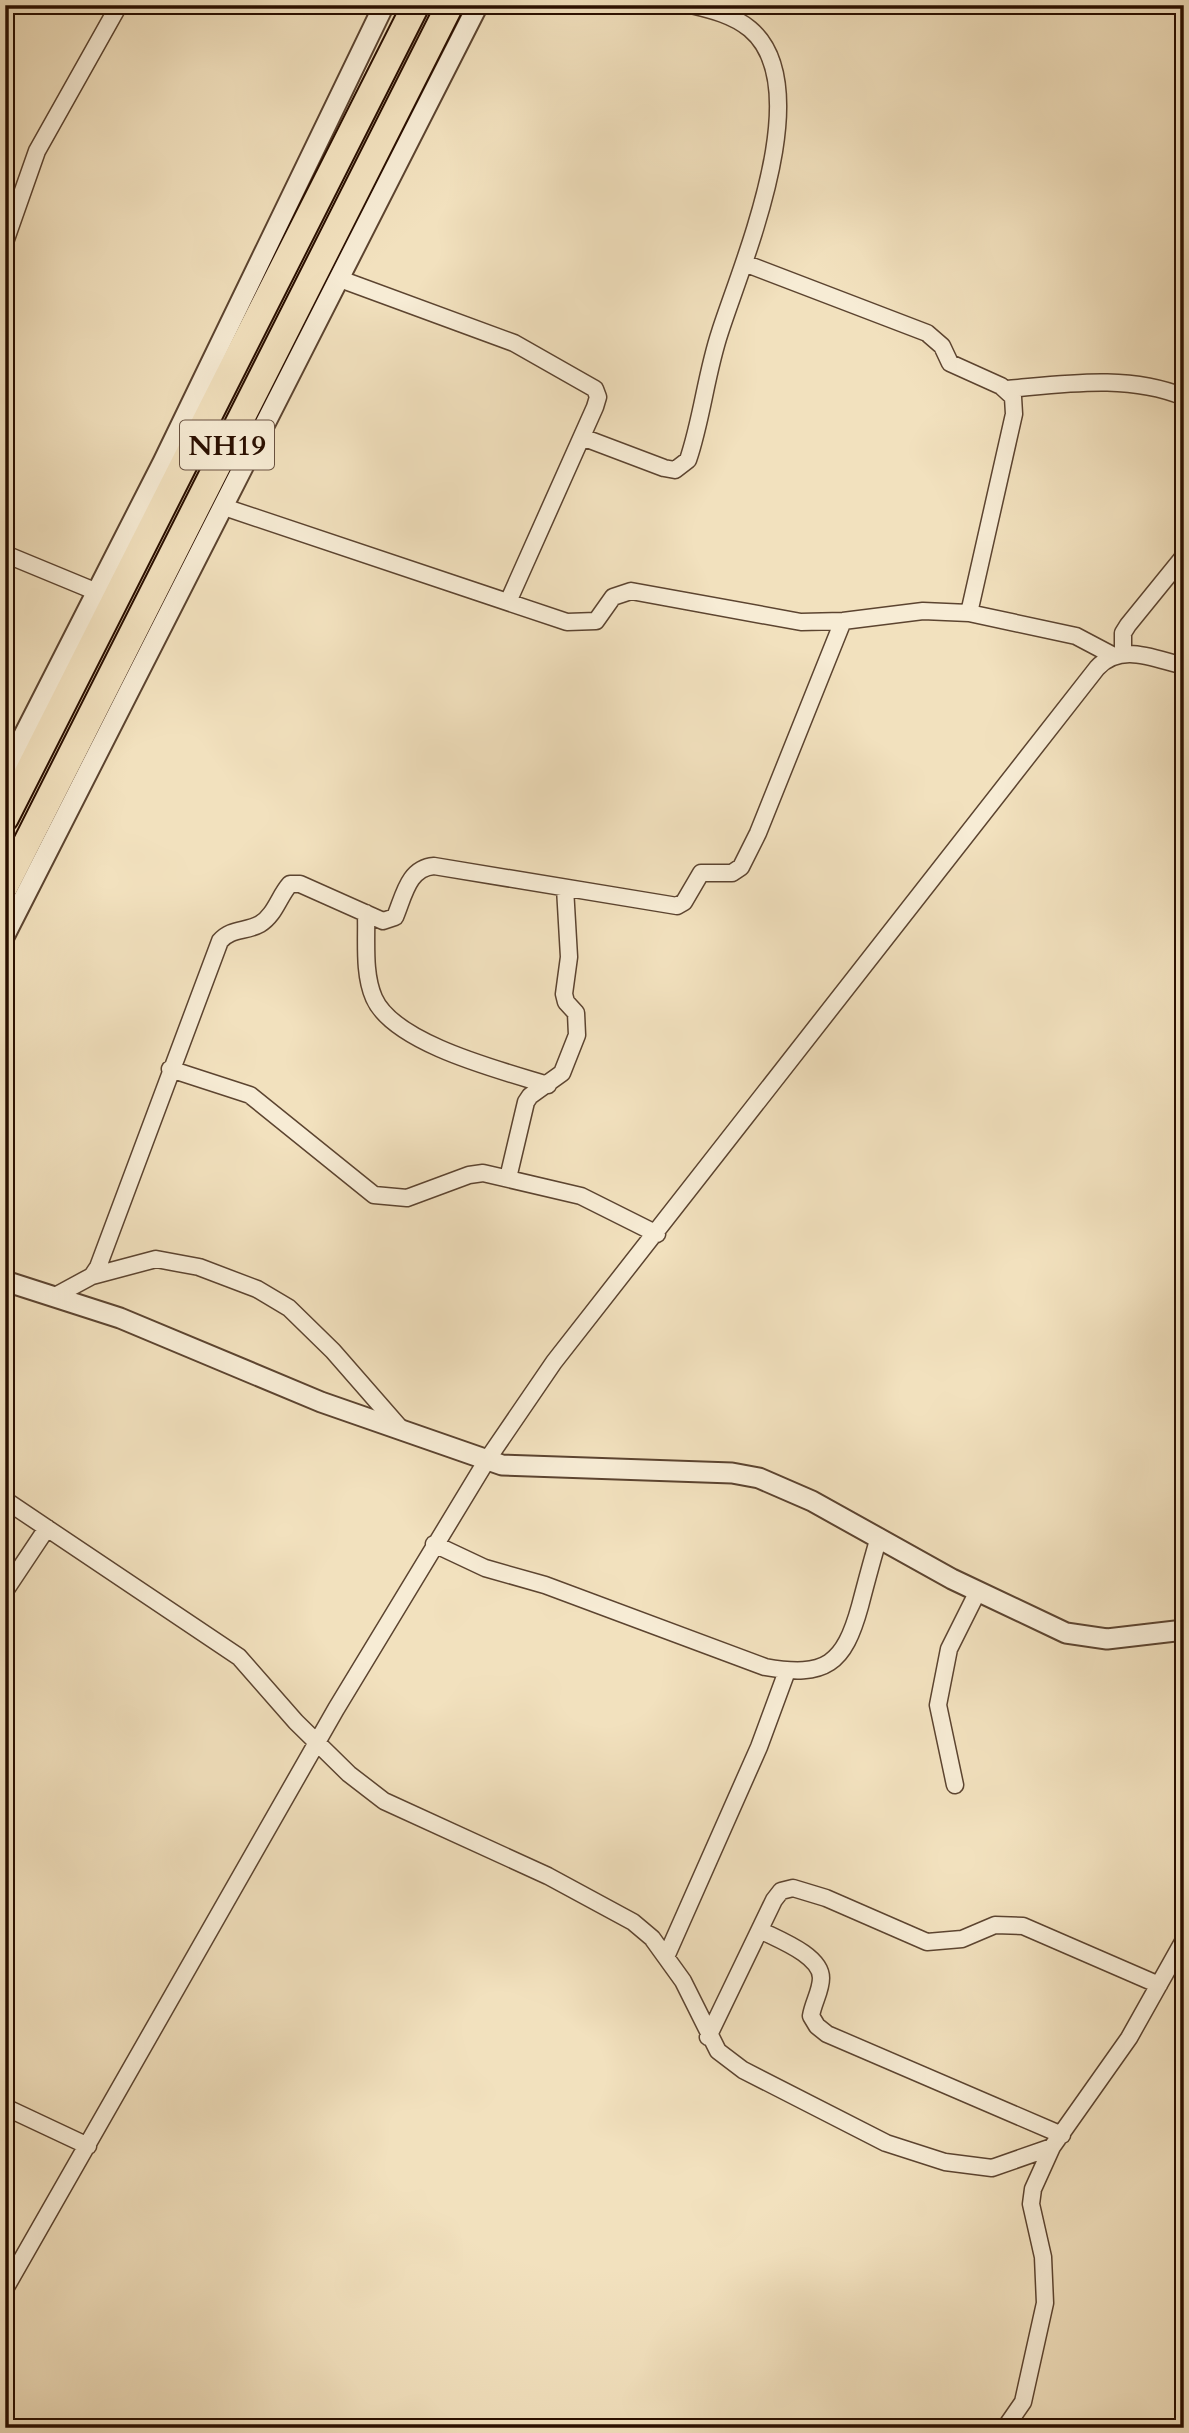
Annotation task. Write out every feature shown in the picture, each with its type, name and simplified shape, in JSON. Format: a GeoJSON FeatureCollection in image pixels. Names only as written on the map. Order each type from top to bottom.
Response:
{"type":"FeatureCollection","features":[{"type":"Feature","properties":{"kind":"highway","name":"NH19"},"geometry":{"type":"LineString","coordinates":[[5,818],[416,5]]}},
{"type":"Feature","properties":{"kind":"highway","name":"NH19"},"geometry":{"type":"LineString","coordinates":[[5,886],[445,15]]}},
{"type":"Feature","properties":{"kind":"street"},"geometry":{"type":"LineString","coordinates":[[5,242],[37,151],[119,5]]}},
{"type":"Feature","properties":{"kind":"street"},"geometry":{"type":"LineString","coordinates":[[5,772],[97,592],[384,5]]}},
{"type":"Feature","properties":{"kind":"street"},"geometry":{"type":"LineString","coordinates":[[445,15],[464,5]]}},
{"type":"Feature","properties":{"kind":"street"},"geometry":{"type":"LineString","coordinates":[[5,936],[478,5]]}},
{"type":"Feature","properties":{"kind":"street"},"geometry":{"type":"LineString","coordinates":[[582,437],[664,468],[682,467],[692,450],[714,348],[744,263],[774,157],[778,105],[773,70],[767,52],[750,29],[717,11],[691,5]]}},
{"type":"Feature","properties":{"kind":"street"},"geometry":{"type":"LineString","coordinates":[[744,263],[927,333],[942,346],[950,363],[1007,390],[1013,397],[1014,414],[969,612]]}},
{"type":"Feature","properties":{"kind":"street"},"geometry":{"type":"LineString","coordinates":[[340,279],[514,343],[595,389],[598,397],[582,437],[508,602]]}},
{"type":"Feature","properties":{"kind":"street"},"geometry":{"type":"LineString","coordinates":[[1007,390],[1079,383],[1123,383],[1184,397]]}},
{"type":"Feature","properties":{"kind":"street"},"geometry":{"type":"LineString","coordinates":[[224,507],[567,622],[590,624],[601,617],[612,597],[631,591],[791,621],[843,621],[923,611],[969,612],[1087,639],[1113,653],[1184,666]]}},
{"type":"Feature","properties":{"kind":"street"},"geometry":{"type":"LineString","coordinates":[[5,554],[97,592]]}},
{"type":"Feature","properties":{"kind":"street"},"geometry":{"type":"LineString","coordinates":[[5,2289],[315,1740],[434,1544],[474,1455],[565,1348],[653,1232],[1097,668],[1113,653],[1128,625],[1184,556]]}},
{"type":"Feature","properties":{"kind":"street"},"geometry":{"type":"LineString","coordinates":[[92,1276],[111,1234],[170,1069],[220,942],[226,934],[259,924],[270,915],[290,884],[300,884],[383,920],[395,916],[409,883],[422,867],[434,866],[677,906],[684,902],[701,873],[732,873],[741,867],[758,833],[843,621]]}},
{"type":"Feature","properties":{"kind":"street"},"geometry":{"type":"LineString","coordinates":[[508,1178],[526,1102],[530,1096],[556,1080],[567,1065],[578,1023],[564,994],[569,957],[565,888]]}},
{"type":"Feature","properties":{"kind":"street"},"geometry":{"type":"LineString","coordinates":[[366,913],[370,985],[382,1010],[418,1038],[482,1065],[548,1085]]}},
{"type":"Feature","properties":{"kind":"street"},"geometry":{"type":"LineString","coordinates":[[170,1069],[250,1096],[359,1186],[374,1195],[407,1198],[469,1175],[483,1173],[581,1196],[653,1232]]}},
{"type":"Feature","properties":{"kind":"street"},"geometry":{"type":"LineString","coordinates":[[55,1296],[92,1276],[136,1262],[166,1260],[199,1267],[257,1289],[289,1308],[333,1351],[402,1430]]}},
{"type":"Feature","properties":{"kind":"street"},"geometry":{"type":"LineString","coordinates":[[5,1281],[120,1318],[321,1402],[516,1467],[746,1475],[793,1492],[978,1591],[1056,1629],[1083,1637],[1132,1637],[1184,1630]]}},
{"type":"Feature","properties":{"kind":"street"},"geometry":{"type":"LineString","coordinates":[[5,1500],[239,1657],[296,1722],[349,1774],[384,1801],[589,1896],[633,1922],[666,1957],[683,1981],[708,2037],[718,2051],[743,2070],[836,2119],[914,2153],[945,2162],[992,2168],[1057,2141]]}},
{"type":"Feature","properties":{"kind":"street"},"geometry":{"type":"LineString","coordinates":[[5,1591],[47,1528]]}},
{"type":"Feature","properties":{"kind":"street"},"geometry":{"type":"LineString","coordinates":[[434,1544],[485,1568],[545,1585],[765,1667],[787,1671],[806,1670],[828,1664],[841,1655],[855,1622],[879,1537]]}},
{"type":"Feature","properties":{"kind":"street"},"geometry":{"type":"LineString","coordinates":[[955,1785],[938,1705],[949,1648],[978,1591]]}},
{"type":"Feature","properties":{"kind":"street"},"geometry":{"type":"LineString","coordinates":[[666,1957],[770,1720],[787,1671]]}},
{"type":"Feature","properties":{"kind":"street"},"geometry":{"type":"LineString","coordinates":[[708,2037],[781,1891],[793,1888],[826,1898],[927,1942],[962,1939],[995,1925],[1024,1926],[1159,1985]]}},
{"type":"Feature","properties":{"kind":"street"},"geometry":{"type":"LineString","coordinates":[[760,1930],[804,1954],[820,1971],[821,1980],[811,2016],[817,2026],[827,2034],[1057,2141]]}},
{"type":"Feature","properties":{"kind":"street"},"geometry":{"type":"LineString","coordinates":[[1005,2428],[1023,2402],[1043,2317],[1046,2280],[1031,2204],[1033,2189],[1057,2141],[1129,2038],[1184,1940]]}},
{"type":"Feature","properties":{"kind":"street"},"geometry":{"type":"LineString","coordinates":[[5,2107],[85,2145]]}}]}
